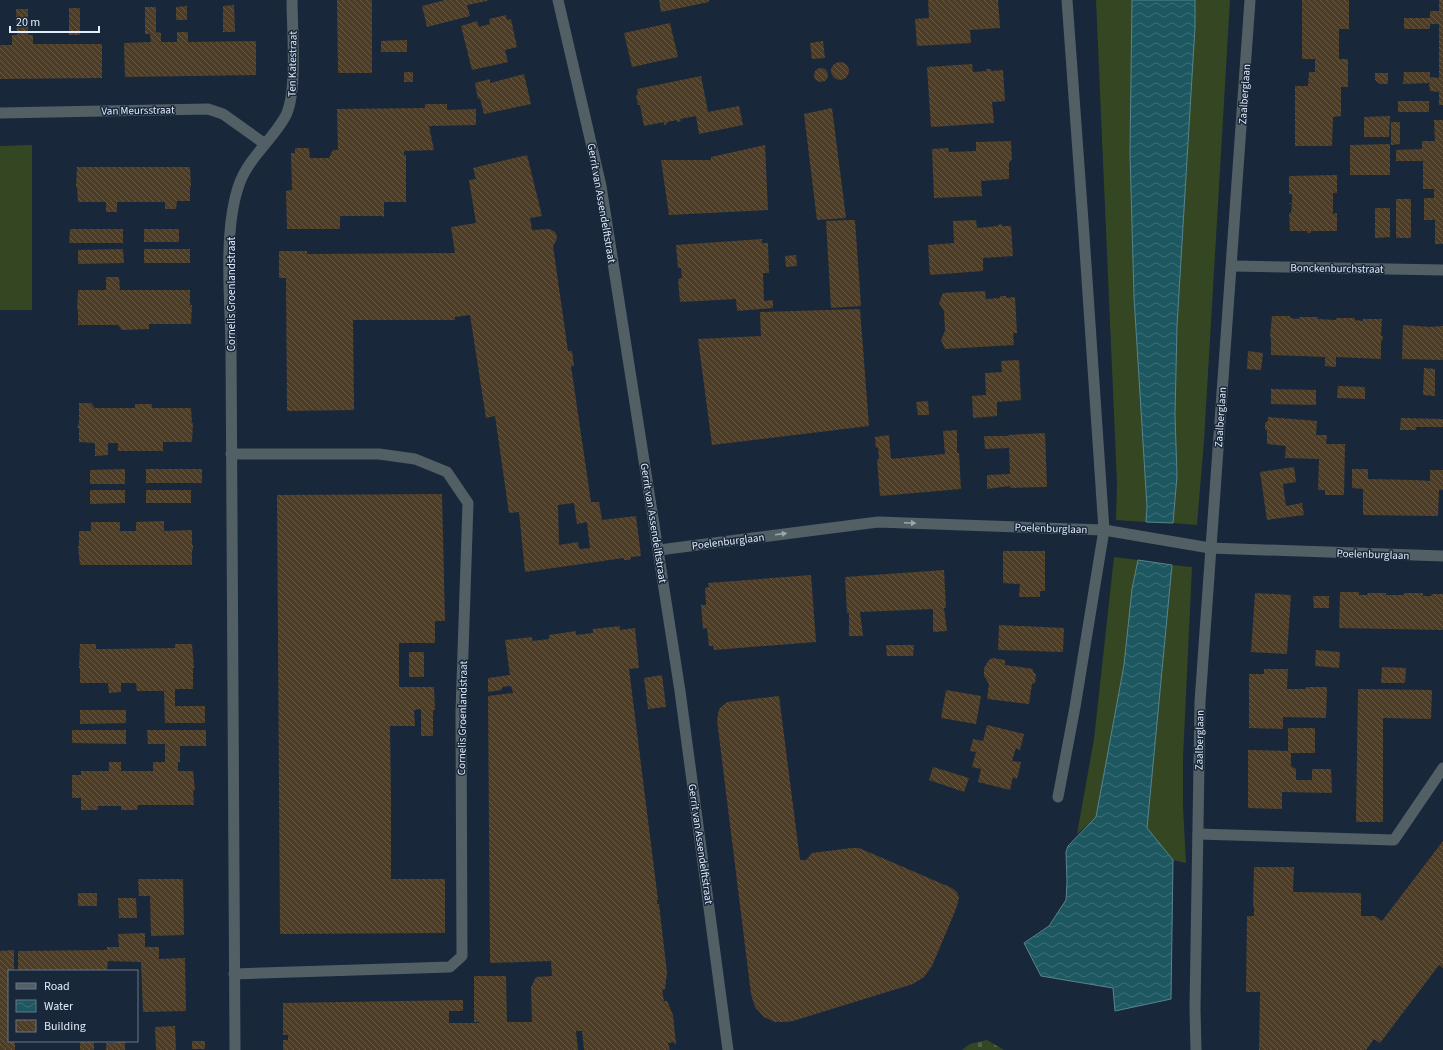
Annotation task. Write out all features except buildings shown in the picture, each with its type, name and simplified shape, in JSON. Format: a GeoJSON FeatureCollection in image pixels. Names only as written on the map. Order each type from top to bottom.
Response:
{"type":"FeatureCollection","features":[{"type":"Feature","properties":{"kind":"street","name":"Ten Katestraat"},"geometry":{"type":"LineString","coordinates":[[265,144],[285,118],[292,96],[292,0]]}},
{"type":"Feature","properties":{"kind":"street","name":"Gerrit van Assendelftstraat"},"geometry":{"type":"LineString","coordinates":[[558,0],[601,186],[681,698],[728,1050]]}},
{"type":"Feature","properties":{"kind":"street"},"geometry":{"type":"LineString","coordinates":[[1058,797],[1075,708],[1104,530],[1067,0]]}},
{"type":"Feature","properties":{"kind":"street","name":"Zaalberglaan"},"geometry":{"type":"LineString","coordinates":[[1196,1050],[1195,1008],[1200,702],[1250,0]]}},
{"type":"Feature","properties":{"kind":"street","name":"Van Meursstraat"},"geometry":{"type":"LineString","coordinates":[[0,113],[208,109],[223,114],[265,144]]}},
{"type":"Feature","properties":{"kind":"street","name":"Cornelis Groenlandstraat"},"geometry":{"type":"LineString","coordinates":[[235,1050],[229,252],[233,211],[240,182],[250,164],[265,144]]}},
{"type":"Feature","properties":{"kind":"street","name":"Bonckenburchstraat"},"geometry":{"type":"LineString","coordinates":[[1232,266],[1443,270]]}},
{"type":"Feature","properties":{"kind":"street","name":"Cornelis Groenlandstraat"},"geometry":{"type":"LineString","coordinates":[[231,454],[379,454],[415,458],[447,472],[468,503],[461,712],[462,956],[450,967],[234,974]]}},
{"type":"Feature","properties":{"kind":"street","name":"Poelenburglaan"},"geometry":{"type":"LineString","coordinates":[[659,550],[878,522],[1104,530],[1210,548],[1443,556]]}},
{"type":"Feature","properties":{"kind":"street"},"geometry":{"type":"LineString","coordinates":[[1198,834],[1394,840],[1443,768]]}},
{"type":"Feature","properties":{"kind":"green space"},"geometry":{"type":"Polygon","coordinates":[[[1096,0],[1132,0],[1130,153],[1134,297],[1147,507],[1146,522],[1116,520],[1117,483],[1096,0]]]}},
{"type":"Feature","properties":{"kind":"green space"},"geometry":{"type":"Polygon","coordinates":[[[1195,0],[1230,0],[1204,441],[1197,525],[1173,523],[1177,476],[1175,415],[1177,326],[1195,27],[1195,0]]]}},
{"type":"Feature","properties":{"kind":"green space"},"geometry":{"type":"Polygon","coordinates":[[[32,145],[32,310],[0,310],[0,146],[32,145]]]}},
{"type":"Feature","properties":{"kind":"green space"},"geometry":{"type":"Polygon","coordinates":[[[1114,557],[1138,560],[1132,589],[1124,665],[1096,817],[1077,834],[1094,739],[1114,557]]]}},
{"type":"Feature","properties":{"kind":"green space"},"geometry":{"type":"Polygon","coordinates":[[[1172,565],[1192,567],[1183,758],[1183,806],[1186,863],[1173,860],[1147,828],[1172,565]]]}},
{"type":"Feature","properties":{"kind":"green space"},"geometry":{"type":"Polygon","coordinates":[[[987,1040],[1004,1050],[962,1050],[970,1044],[987,1040]]]}},
{"type":"Feature","properties":{"kind":"water"},"geometry":{"type":"Polygon","coordinates":[[[1132,0],[1195,0],[1195,27],[1177,326],[1175,415],[1177,476],[1173,523],[1146,522],[1147,507],[1134,297],[1130,153],[1132,0]]]}},
{"type":"Feature","properties":{"kind":"water"},"geometry":{"type":"Polygon","coordinates":[[[1138,560],[1172,565],[1147,828],[1173,860],[1171,999],[1115,1011],[1113,988],[1041,976],[1024,943],[1049,926],[1066,900],[1066,852],[1068,846],[1096,817],[1124,665],[1132,589],[1138,560]]]}}]}
